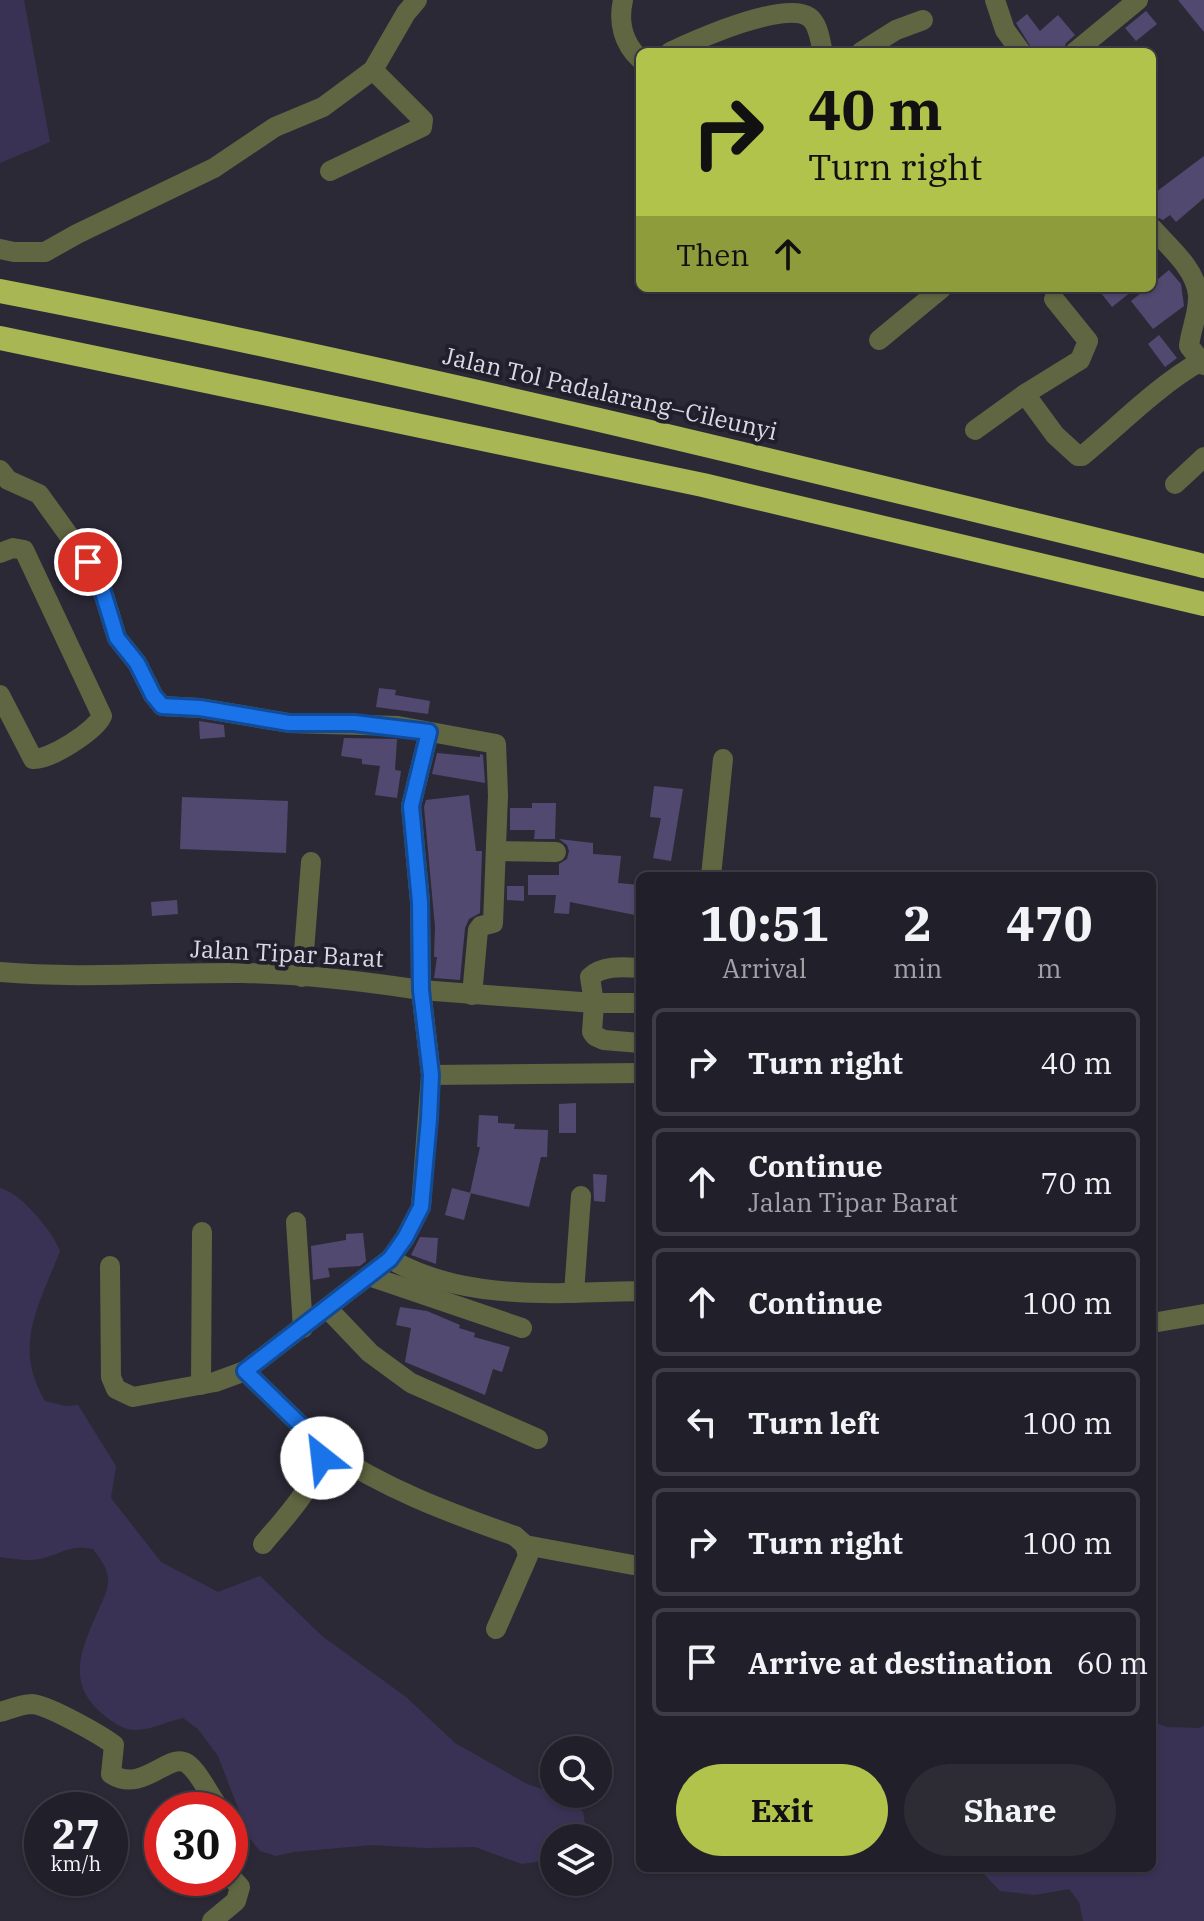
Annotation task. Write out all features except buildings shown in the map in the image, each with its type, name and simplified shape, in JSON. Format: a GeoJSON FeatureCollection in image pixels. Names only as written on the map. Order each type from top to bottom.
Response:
{"type":"FeatureCollection","features":[{"type":"Feature","properties":{"kind":"highway","name":"Jalan Tol Padalarang–Cileunyi"},"geometry":{"type":"LineString","coordinates":[[0,291],[193,328],[694,441],[1204,566]]}},
{"type":"Feature","properties":{"kind":"highway"},"geometry":{"type":"LineString","coordinates":[[0,338],[703,485],[1204,604]]}},
{"type":"Feature","properties":{"kind":"street"},"geometry":{"type":"LineString","coordinates":[[0,249],[45,252],[214,168],[275,127],[323,107],[373,70],[417,0]]}},
{"type":"Feature","properties":{"kind":"street"},"geometry":{"type":"LineString","coordinates":[[623,0],[620,21],[636,55]]}},
{"type":"Feature","properties":{"kind":"street"},"geometry":{"type":"LineString","coordinates":[[995,0],[1005,30],[1016,48]]}},
{"type":"Feature","properties":{"kind":"street"},"geometry":{"type":"LineString","coordinates":[[1080,48],[1138,0]]}},
{"type":"Feature","properties":{"kind":"street"},"geometry":{"type":"LineString","coordinates":[[680,48],[747,20],[788,14],[803,14],[811,18],[822,48]]}},
{"type":"Feature","properties":{"kind":"street"},"geometry":{"type":"LineString","coordinates":[[867,48],[896,30],[923,20]]}},
{"type":"Feature","properties":{"kind":"street"},"geometry":{"type":"LineString","coordinates":[[330,171],[422,127],[423,120],[373,70]]}},
{"type":"Feature","properties":{"kind":"street"},"geometry":{"type":"LineString","coordinates":[[1025,394],[1055,435],[1074,454],[1082,456],[1163,386],[1202,363],[1189,346],[1197,303],[1195,285],[1190,272],[1156,233]]}},
{"type":"Feature","properties":{"kind":"street"},"geometry":{"type":"LineString","coordinates":[[879,340],[937,292]]}},
{"type":"Feature","properties":{"kind":"street"},"geometry":{"type":"LineString","coordinates":[[975,430],[1080,360],[1088,341],[1054,299]]}},
{"type":"Feature","properties":{"kind":"street"},"geometry":{"type":"LineString","coordinates":[[1175,484],[1204,457]]}},
{"type":"Feature","properties":{"kind":"street"},"geometry":{"type":"LineString","coordinates":[[0,470],[8,480],[39,494],[88,562],[102,589],[117,638],[137,663],[162,706],[200,708],[289,723],[354,723],[496,744],[493,923],[478,930],[472,995]]}},
{"type":"Feature","properties":{"kind":"street"},"geometry":{"type":"LineString","coordinates":[[0,553],[13,548],[24,550],[102,716],[98,726],[42,759],[33,759],[0,695]]}},
{"type":"Feature","properties":{"kind":"street"},"geometry":{"type":"LineString","coordinates":[[110,1266],[111,1377],[116,1389],[133,1397],[201,1385],[245,1371],[390,1259],[405,1238],[421,1207],[431,1075],[421,990],[420,902],[411,806],[429,732]]}},
{"type":"Feature","properties":{"kind":"street"},"geometry":{"type":"LineString","coordinates":[[711,872],[723,759]]}},
{"type":"Feature","properties":{"kind":"street"},"geometry":{"type":"LineString","coordinates":[[496,851],[556,852]]}},
{"type":"Feature","properties":{"kind":"street"},"geometry":{"type":"LineString","coordinates":[[302,977],[311,862]]}},
{"type":"Feature","properties":{"kind":"street"},"geometry":{"type":"LineString","coordinates":[[636,968],[617,967],[593,973],[590,977],[594,1003],[592,1032],[604,1040],[636,1043]]}},
{"type":"Feature","properties":{"kind":"street","name":"Jalan Tipar Barat"},"geometry":{"type":"LineString","coordinates":[[0,972],[96,975],[246,973],[472,995],[636,1003]]}},
{"type":"Feature","properties":{"kind":"street"},"geometry":{"type":"LineString","coordinates":[[431,1075],[636,1073]]}},
{"type":"Feature","properties":{"kind":"street"},"geometry":{"type":"LineString","coordinates":[[574,1293],[581,1196]]}},
{"type":"Feature","properties":{"kind":"street"},"geometry":{"type":"LineString","coordinates":[[296,1222],[303,1328]]}},
{"type":"Feature","properties":{"kind":"street"},"geometry":{"type":"LineString","coordinates":[[201,1385],[202,1232]]}},
{"type":"Feature","properties":{"kind":"street"},"geometry":{"type":"LineString","coordinates":[[390,1259],[424,1275],[463,1285],[514,1292],[636,1291]]}},
{"type":"Feature","properties":{"kind":"street"},"geometry":{"type":"LineString","coordinates":[[369,1276],[522,1328]]}},
{"type":"Feature","properties":{"kind":"street"},"geometry":{"type":"LineString","coordinates":[[328,1309],[370,1353],[411,1383],[538,1439]]}},
{"type":"Feature","properties":{"kind":"street"},"geometry":{"type":"LineString","coordinates":[[1156,1322],[1204,1314]]}},
{"type":"Feature","properties":{"kind":"street"},"geometry":{"type":"LineString","coordinates":[[245,1371],[324,1448],[398,1491],[515,1536],[525,1545],[633,1565]]}},
{"type":"Feature","properties":{"kind":"street"},"geometry":{"type":"LineString","coordinates":[[263,1544],[309,1487],[318,1471],[324,1448]]}},
{"type":"Feature","properties":{"kind":"street"},"geometry":{"type":"LineString","coordinates":[[496,1629],[528,1556],[525,1545]]}},
{"type":"Feature","properties":{"kind":"street"},"geometry":{"type":"LineString","coordinates":[[0,1712],[33,1704],[56,1711],[114,1745],[111,1774],[117,1778],[151,1776],[173,1760],[182,1760],[190,1765],[208,1792]]}},
{"type":"Feature","properties":{"kind":"street"},"geometry":{"type":"LineString","coordinates":[[212,1921],[236,1901],[237,1896]]}},
{"type":"Feature","properties":{"kind":"shaded area"},"geometry":{"type":"Polygon","coordinates":[[[0,0],[24,0],[50,142],[0,163],[0,0]]]}},
{"type":"Feature","properties":{"kind":"shaded area"},"geometry":{"type":"Polygon","coordinates":[[[0,1188],[17,1197],[35,1214],[60,1251],[32,1326],[30,1362],[35,1381],[45,1401],[65,1406],[78,1405],[116,1466],[111,1498],[161,1562],[218,1592],[260,1576],[322,1636],[406,1697],[455,1743],[540,1788],[540,1808],[580,1808],[585,1824],[540,1824],[540,1861],[522,1864],[475,1847],[372,1845],[276,1856],[260,1851],[248,1834],[248,1792],[232,1792],[218,1756],[198,1729],[183,1718],[148,1729],[127,1729],[104,1715],[84,1691],[80,1679],[82,1653],[108,1585],[106,1569],[93,1549],[73,1549],[33,1560],[0,1557],[0,1188]]]}},
{"type":"Feature","properties":{"kind":"shaded area"},"geometry":{"type":"Polygon","coordinates":[[[1156,1723],[1166,1727],[1200,1728],[1204,1725],[1204,1921],[1083,1921],[1079,1902],[1069,1889],[1035,1895],[1000,1891],[983,1873],[1156,1872],[1156,1723]]]}},
{"type":"Feature","properties":{"kind":"route"},"geometry":{"type":"LineString","coordinates":[[88,562],[102,589],[117,638],[137,663],[162,706],[200,708],[289,723],[354,723],[429,732],[411,798],[420,902],[421,990],[431,1075],[421,1207],[390,1259],[245,1371],[324,1448],[322,1458]]}}]}
